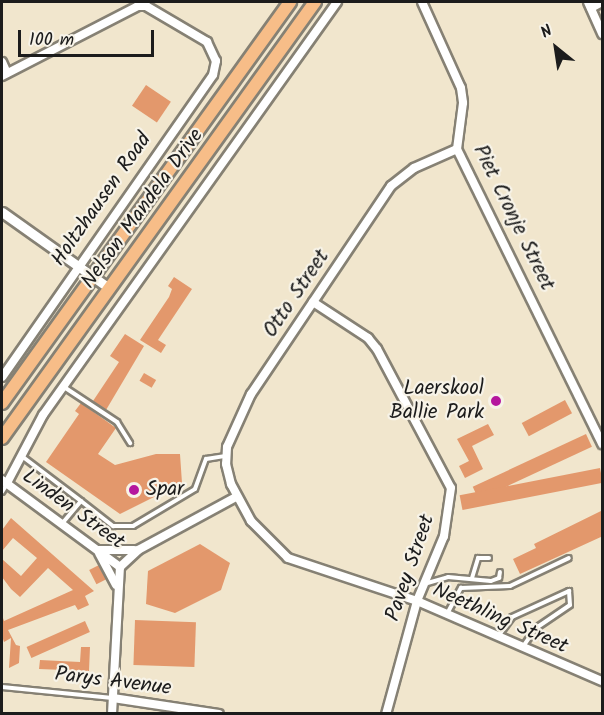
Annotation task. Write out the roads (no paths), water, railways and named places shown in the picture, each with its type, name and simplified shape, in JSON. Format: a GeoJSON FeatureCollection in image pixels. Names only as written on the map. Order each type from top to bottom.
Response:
{"type":"FeatureCollection","features":[{"type":"Feature","properties":{"kind":"highway","name":"Nelson Mandela Drive"},"geometry":{"type":"LineString","coordinates":[[2,403],[290,2]]}},
{"type":"Feature","properties":{"kind":"highway","name":"Nelson Mandela Drive"},"geometry":{"type":"LineString","coordinates":[[2,438],[315,2]]}},
{"type":"Feature","properties":{"kind":"street"},"geometry":{"type":"LineString","coordinates":[[4,482],[23,457],[34,432],[64,387],[337,2]]}},
{"type":"Feature","properties":{"kind":"street","name":"Piet Cronje Street"},"geometry":{"type":"LineString","coordinates":[[422,2],[461,88],[463,103],[457,149],[603,444]]}},
{"type":"Feature","properties":{"kind":"street"},"geometry":{"type":"LineString","coordinates":[[603,2],[589,5],[603,34]]}},
{"type":"Feature","properties":{"kind":"street"},"geometry":{"type":"LineString","coordinates":[[2,62],[4,74],[138,6],[155,5]]}},
{"type":"Feature","properties":{"kind":"street","name":"Holtzhausen Road"},"geometry":{"type":"LineString","coordinates":[[2,377],[77,266],[213,75],[214,53],[207,42],[155,5]]}},
{"type":"Feature","properties":{"kind":"street","name":"Otto Street"},"geometry":{"type":"LineString","coordinates":[[226,456],[246,403],[391,186],[414,168],[457,149]]}},
{"type":"Feature","properties":{"kind":"street"},"geometry":{"type":"LineString","coordinates":[[2,212],[109,288]]}},
{"type":"Feature","properties":{"kind":"street","name":"Pavey Street"},"geometry":{"type":"LineString","coordinates":[[313,302],[368,339],[377,349],[451,488],[449,517],[417,601],[386,714]]}},
{"type":"Feature","properties":{"kind":"street"},"geometry":{"type":"LineString","coordinates":[[120,567],[138,550],[236,497],[226,456]]}},
{"type":"Feature","properties":{"kind":"street","name":"Linden Street"},"geometry":{"type":"LineString","coordinates":[[4,482],[120,567],[117,586],[111,714]]}},
{"type":"Feature","properties":{"kind":"street","name":"Neethling Street"},"geometry":{"type":"LineString","coordinates":[[236,497],[263,535],[288,558],[417,601],[603,681]]}},
{"type":"Feature","properties":{"kind":"street"},"geometry":{"type":"LineString","coordinates":[[96,550],[138,550]]}},
{"type":"Feature","properties":{"kind":"street"},"geometry":{"type":"LineString","coordinates":[[96,550],[117,586]]}},
{"type":"Feature","properties":{"kind":"street","name":"Parys Avenue"},"geometry":{"type":"LineString","coordinates":[[113,698],[219,714]]}},
{"type":"Feature","properties":{"kind":"lane"},"geometry":{"type":"LineString","coordinates":[[64,387],[117,422],[130,443]]}},
{"type":"Feature","properties":{"kind":"lane"},"geometry":{"type":"LineString","coordinates":[[23,457],[113,526],[133,526],[195,489],[206,459],[226,456]]}},
{"type":"Feature","properties":{"kind":"lane"},"geometry":{"type":"LineString","coordinates":[[2,492],[4,482]]}},
{"type":"Feature","properties":{"kind":"lane"},"geometry":{"type":"LineString","coordinates":[[62,525],[81,501]]}},
{"type":"Feature","properties":{"kind":"lane"},"geometry":{"type":"LineString","coordinates":[[472,578],[478,558],[489,558]]}},
{"type":"Feature","properties":{"kind":"lane"},"geometry":{"type":"LineString","coordinates":[[446,615],[462,588],[510,586],[569,558]]}},
{"type":"Feature","properties":{"kind":"lane"},"geometry":{"type":"LineString","coordinates":[[424,584],[442,577],[491,581],[499,579],[500,572]]}},
{"type":"Feature","properties":{"kind":"lane"},"geometry":{"type":"LineString","coordinates":[[498,637],[512,617],[569,591],[570,605],[536,628],[522,648]]}},
{"type":"Feature","properties":{"kind":"lane","name":"Parys Avenue"},"geometry":{"type":"LineString","coordinates":[[2,687],[113,698]]}},
{"type":"Feature","properties":{"kind":"place","name":"Laerskool Ballie Park"},"geometry":{"type":"Point","coordinates":[496,401]}},
{"type":"Feature","properties":{"kind":"place","name":"Spar"},"geometry":{"type":"Point","coordinates":[134,490]}}]}
